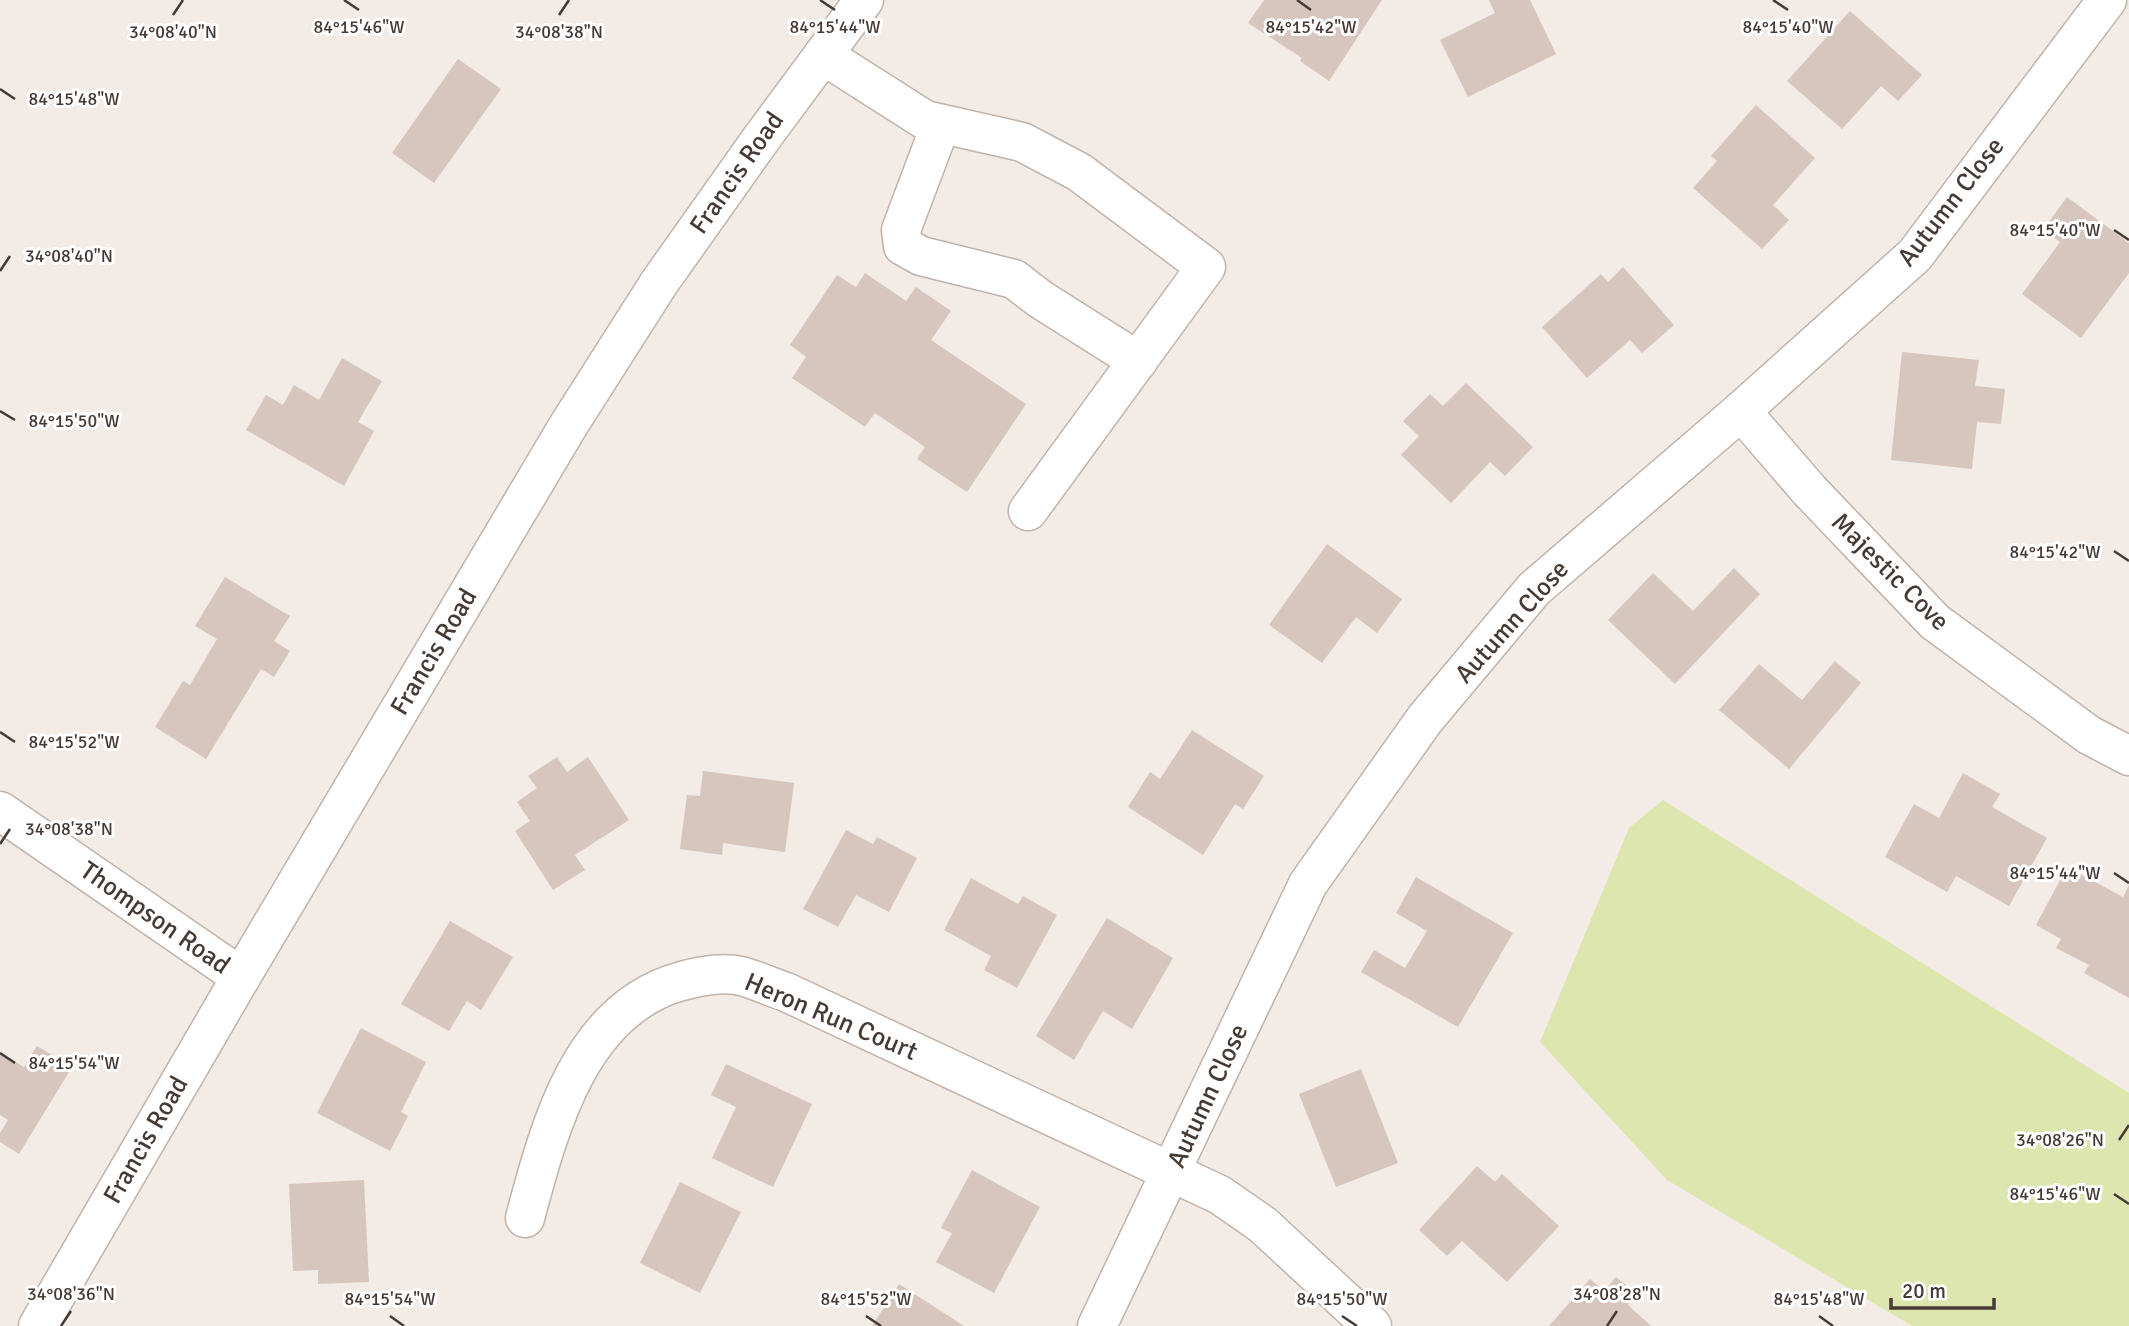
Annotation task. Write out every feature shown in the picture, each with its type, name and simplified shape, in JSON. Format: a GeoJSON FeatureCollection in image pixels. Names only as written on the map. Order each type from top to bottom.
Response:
{"type":"FeatureCollection","features":[{"type":"Feature","properties":{"kind":"street","name":"Francis Road"},"geometry":{"type":"LineString","coordinates":[[38,1326],[241,977],[568,426],[659,283],[864,0]]}},
{"type":"Feature","properties":{"kind":"street","name":"Autumn Close"},"geometry":{"type":"LineString","coordinates":[[1097,1326],[1308,884],[1425,719],[1534,589],[1663,475],[1741,411],[1915,255],[2107,0]]}},
{"type":"Feature","properties":{"kind":"street"},"geometry":{"type":"LineString","coordinates":[[823,55],[925,120],[1022,142],[1079,172],[1206,267],[1028,511]]}},
{"type":"Feature","properties":{"kind":"street"},"geometry":{"type":"LineString","coordinates":[[941,124],[901,230],[903,246],[921,256],[1014,279],[1040,299],[1138,361]]}},
{"type":"Feature","properties":{"kind":"street","name":"Majestic Cove"},"geometry":{"type":"LineString","coordinates":[[1741,411],[1810,490],[1935,622],[2089,735],[2129,756]]}},
{"type":"Feature","properties":{"kind":"street","name":"Thompson Road"},"geometry":{"type":"LineString","coordinates":[[0,811],[241,977]]}},
{"type":"Feature","properties":{"kind":"street","name":"Heron Run Court"},"geometry":{"type":"LineString","coordinates":[[525,1218],[544,1146],[584,1055],[618,1016],[659,987],[698,976],[738,975],[786,992],[1220,1195],[1263,1225],[1372,1326]]}},
{"type":"Feature","properties":{"kind":"green space"},"geometry":{"type":"Polygon","coordinates":[[[1663,800],[2129,1093],[2129,1326],[1912,1326],[1667,1180],[1540,1042],[1629,828],[1663,800]]]}},
{"type":"Feature","properties":{"kind":"building"},"geometry":{"type":"Polygon","coordinates":[[[1264,0],[1382,0],[1329,81],[1300,61],[1302,58],[1248,23],[1264,0]]]}},
{"type":"Feature","properties":{"kind":"building"},"geometry":{"type":"Polygon","coordinates":[[[1489,0],[1530,0],[1556,54],[1468,97],[1440,40],[1495,13],[1489,0]]]}},
{"type":"Feature","properties":{"kind":"building"},"geometry":{"type":"Polygon","coordinates":[[[1850,11],[1922,75],[1898,101],[1881,86],[1842,129],[1787,81],[1850,11]]]}},
{"type":"Feature","properties":{"kind":"building"},"geometry":{"type":"Polygon","coordinates":[[[458,59],[501,89],[434,183],[392,153],[458,59]]]}},
{"type":"Feature","properties":{"kind":"building"},"geometry":{"type":"Polygon","coordinates":[[[1756,105],[1815,158],[1773,205],[1789,220],[1762,249],[1693,188],[1717,161],[1711,156],[1756,105]]]}},
{"type":"Feature","properties":{"kind":"building"},"geometry":{"type":"Polygon","coordinates":[[[2067,197],[2129,243],[2129,273],[2081,338],[2022,294],[2060,242],[2043,230],[2067,197]]]}},
{"type":"Feature","properties":{"kind":"building"},"geometry":{"type":"Polygon","coordinates":[[[1623,267],[1674,325],[1642,353],[1630,340],[1587,378],[1542,327],[1601,274],[1608,282],[1623,267]]]}},
{"type":"Feature","properties":{"kind":"building"},"geometry":{"type":"Polygon","coordinates":[[[865,273],[906,301],[916,287],[951,311],[931,340],[1026,404],[967,492],[917,459],[925,447],[875,413],[865,427],[792,378],[806,357],[790,345],[837,275],[856,287],[865,273]]]}},
{"type":"Feature","properties":{"kind":"building"},"geometry":{"type":"Polygon","coordinates":[[[1902,352],[1979,360],[1975,386],[2005,389],[2001,424],[1977,422],[1972,469],[1891,460],[1902,352]]]}},
{"type":"Feature","properties":{"kind":"building"},"geometry":{"type":"Polygon","coordinates":[[[342,358],[382,381],[358,422],[374,431],[344,486],[246,430],[266,395],[283,405],[294,385],[319,400],[342,358]]]}},
{"type":"Feature","properties":{"kind":"building"},"geometry":{"type":"Polygon","coordinates":[[[1466,383],[1533,447],[1505,476],[1490,462],[1451,503],[1401,455],[1419,436],[1403,421],[1430,394],[1443,406],[1466,383]]]}},
{"type":"Feature","properties":{"kind":"building"},"geometry":{"type":"Polygon","coordinates":[[[1327,544],[1402,599],[1377,633],[1356,617],[1322,663],[1269,625],[1327,544]]]}},
{"type":"Feature","properties":{"kind":"building"},"geometry":{"type":"Polygon","coordinates":[[[1734,568],[1760,594],[1675,684],[1608,620],[1653,573],[1693,611],[1734,568]]]}},
{"type":"Feature","properties":{"kind":"building"},"geometry":{"type":"Polygon","coordinates":[[[225,577],[290,616],[274,641],[290,651],[274,677],[261,669],[206,759],[155,727],[183,681],[190,685],[217,639],[195,626],[225,577]]]}},
{"type":"Feature","properties":{"kind":"building"},"geometry":{"type":"Polygon","coordinates":[[[1835,661],[1861,683],[1789,769],[1719,710],[1759,664],[1802,700],[1835,661]]]}},
{"type":"Feature","properties":{"kind":"building"},"geometry":{"type":"Polygon","coordinates":[[[1192,730],[1264,776],[1243,809],[1235,804],[1203,855],[1128,807],[1150,772],[1160,779],[1192,730]]]}},
{"type":"Feature","properties":{"kind":"building"},"geometry":{"type":"Polygon","coordinates":[[[557,757],[567,772],[588,757],[629,820],[575,855],[585,870],[553,890],[515,831],[530,821],[517,802],[537,788],[528,776],[557,757]]]}},
{"type":"Feature","properties":{"kind":"building"},"geometry":{"type":"Polygon","coordinates":[[[703,771],[794,783],[785,852],[723,843],[722,855],[680,849],[687,795],[700,796],[703,771]]]}},
{"type":"Feature","properties":{"kind":"building"},"geometry":{"type":"Polygon","coordinates":[[[1963,773],[2000,794],[1992,807],[2047,838],[2009,906],[1956,876],[1947,892],[1885,857],[1914,804],[1939,818],[1963,773]]]}},
{"type":"Feature","properties":{"kind":"building"},"geometry":{"type":"Polygon","coordinates":[[[846,830],[873,844],[877,837],[917,858],[889,912],[856,895],[838,927],[803,909],[846,830]]]}},
{"type":"Feature","properties":{"kind":"building"},"geometry":{"type":"Polygon","coordinates":[[[2067,867],[2123,897],[2129,885],[2129,998],[2084,973],[2089,965],[2056,948],[2061,939],[2036,925],[2067,867]]]}},
{"type":"Feature","properties":{"kind":"building"},"geometry":{"type":"Polygon","coordinates":[[[1416,877],[1513,933],[1458,1027],[1361,972],[1374,950],[1405,968],[1427,931],[1396,913],[1416,877]]]}},
{"type":"Feature","properties":{"kind":"building"},"geometry":{"type":"Polygon","coordinates":[[[971,878],[1018,904],[1023,896],[1057,915],[1017,988],[984,970],[991,956],[944,930],[971,878]]]}},
{"type":"Feature","properties":{"kind":"building"},"geometry":{"type":"Polygon","coordinates":[[[1107,918],[1173,958],[1132,1029],[1103,1011],[1074,1060],[1036,1036],[1107,918]]]}},
{"type":"Feature","properties":{"kind":"building"},"geometry":{"type":"Polygon","coordinates":[[[450,921],[513,957],[481,1010],[467,1001],[449,1031],[401,1004],[450,921]]]}},
{"type":"Feature","properties":{"kind":"building"},"geometry":{"type":"Polygon","coordinates":[[[361,1028],[426,1062],[401,1112],[408,1116],[390,1151],[317,1113],[361,1028]]]}},
{"type":"Feature","properties":{"kind":"building"},"geometry":{"type":"Polygon","coordinates":[[[37,1046],[72,1067],[19,1154],[0,1142],[0,1133],[8,1120],[0,1115],[0,1052],[24,1067],[37,1046]]]}},
{"type":"Feature","properties":{"kind":"building"},"geometry":{"type":"Polygon","coordinates":[[[726,1064],[812,1104],[773,1187],[712,1158],[736,1107],[711,1095],[726,1064]]]}},
{"type":"Feature","properties":{"kind":"building"},"geometry":{"type":"Polygon","coordinates":[[[1361,1069],[1398,1163],[1336,1187],[1299,1094],[1361,1069]]]}},
{"type":"Feature","properties":{"kind":"building"},"geometry":{"type":"Polygon","coordinates":[[[1477,1166],[1495,1182],[1502,1174],[1559,1226],[1507,1282],[1462,1241],[1447,1256],[1419,1230],[1477,1166]]]}},
{"type":"Feature","properties":{"kind":"building"},"geometry":{"type":"Polygon","coordinates":[[[972,1170],[1040,1207],[994,1293],[936,1262],[952,1233],[941,1228],[972,1170]]]}},
{"type":"Feature","properties":{"kind":"building"},"geometry":{"type":"Polygon","coordinates":[[[364,1180],[369,1282],[318,1284],[318,1270],[293,1271],[289,1184],[364,1180]]]}},
{"type":"Feature","properties":{"kind":"building"},"geometry":{"type":"Polygon","coordinates":[[[680,1182],[741,1212],[700,1293],[640,1263],[680,1182]]]}},
{"type":"Feature","properties":{"kind":"building"},"geometry":{"type":"Polygon","coordinates":[[[1616,1277],[1637,1294],[1628,1305],[1651,1326],[1549,1326],[1590,1279],[1604,1291],[1616,1277]]]}},
{"type":"Feature","properties":{"kind":"building"},"geometry":{"type":"Polygon","coordinates":[[[899,1284],[964,1326],[872,1326],[899,1284]]]}}]}
